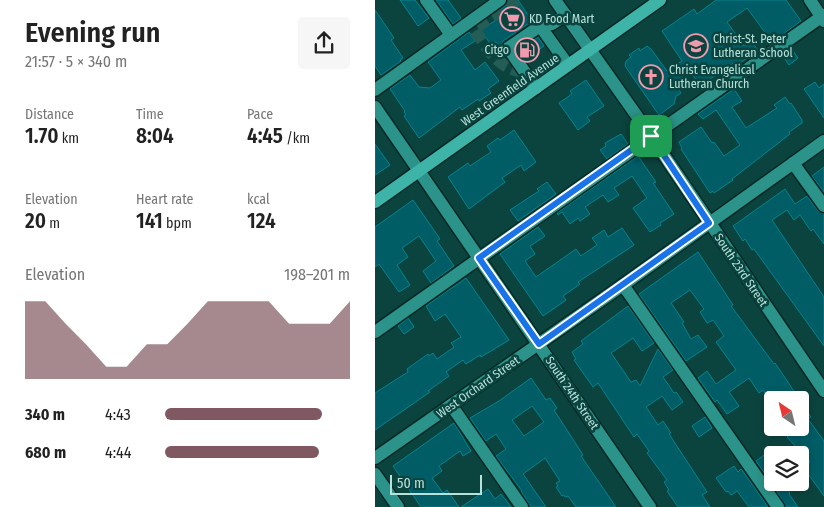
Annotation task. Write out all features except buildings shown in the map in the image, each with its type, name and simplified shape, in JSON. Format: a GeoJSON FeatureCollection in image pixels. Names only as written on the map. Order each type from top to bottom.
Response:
{"type":"FeatureCollection","features":[{"type":"Feature","properties":{"kind":"main road","name":"West Greenfield Avenue"},"geometry":{"type":"LineString","coordinates":[[375,202],[660,0]]}},
{"type":"Feature","properties":{"kind":"street"},"geometry":{"type":"LineString","coordinates":[[426,0],[451,35]]}},
{"type":"Feature","properties":{"kind":"street"},"geometry":{"type":"LineString","coordinates":[[375,90],[500,0]]}},
{"type":"Feature","properties":{"kind":"street","name":"South 23rd Street"},"geometry":{"type":"LineString","coordinates":[[555,0],[651,136],[824,391]]}},
{"type":"Feature","properties":{"kind":"street"},"geometry":{"type":"LineString","coordinates":[[375,332],[651,136],[823,18],[810,0]]}},
{"type":"Feature","properties":{"kind":"street"},"geometry":{"type":"LineString","coordinates":[[536,88],[508,48],[540,26],[552,24],[566,15]]}},
{"type":"Feature","properties":{"kind":"street"},"geometry":{"type":"LineString","coordinates":[[540,26],[568,65]]}},
{"type":"Feature","properties":{"kind":"street","name":"South 24th Street"},"geometry":{"type":"LineString","coordinates":[[375,107],[650,507]]}},
{"type":"Feature","properties":{"kind":"street","name":"West Orchard Street"},"geometry":{"type":"LineString","coordinates":[[375,458],[623,285],[824,141]]}},
{"type":"Feature","properties":{"kind":"street"},"geometry":{"type":"LineString","coordinates":[[793,163],[824,206]]}},
{"type":"Feature","properties":{"kind":"street"},"geometry":{"type":"LineString","coordinates":[[623,285],[778,507]]}},
{"type":"Feature","properties":{"kind":"street"},"geometry":{"type":"LineString","coordinates":[[451,405],[522,507]]}},
{"type":"Feature","properties":{"kind":"street"},"geometry":{"type":"LineString","coordinates":[[375,474],[398,507]]}},
{"type":"Feature","properties":{"kind":"tunnel"},"geometry":{"type":"LineString","coordinates":[[517,0],[474,29],[489,51],[501,63],[516,71],[526,73]]}},
{"type":"Feature","properties":{"kind":"place","name":"KD Food Mart"},"geometry":{"type":"Point","coordinates":[512,19]}},
{"type":"Feature","properties":{"kind":"place","name":"Christ-St. Peter Lutheran School"},"geometry":{"type":"Point","coordinates":[696,46]}},
{"type":"Feature","properties":{"kind":"place","name":"Citgo"},"geometry":{"type":"Point","coordinates":[527,50]}},
{"type":"Feature","properties":{"kind":"place","name":"Christ Evangelical Lutheran Church"},"geometry":{"type":"Point","coordinates":[651,77]}},
{"type":"Feature","properties":{"kind":"route"},"geometry":{"type":"LineString","coordinates":[[651,136],[709,223],[539,344],[479,258],[651,136]]}}]}
